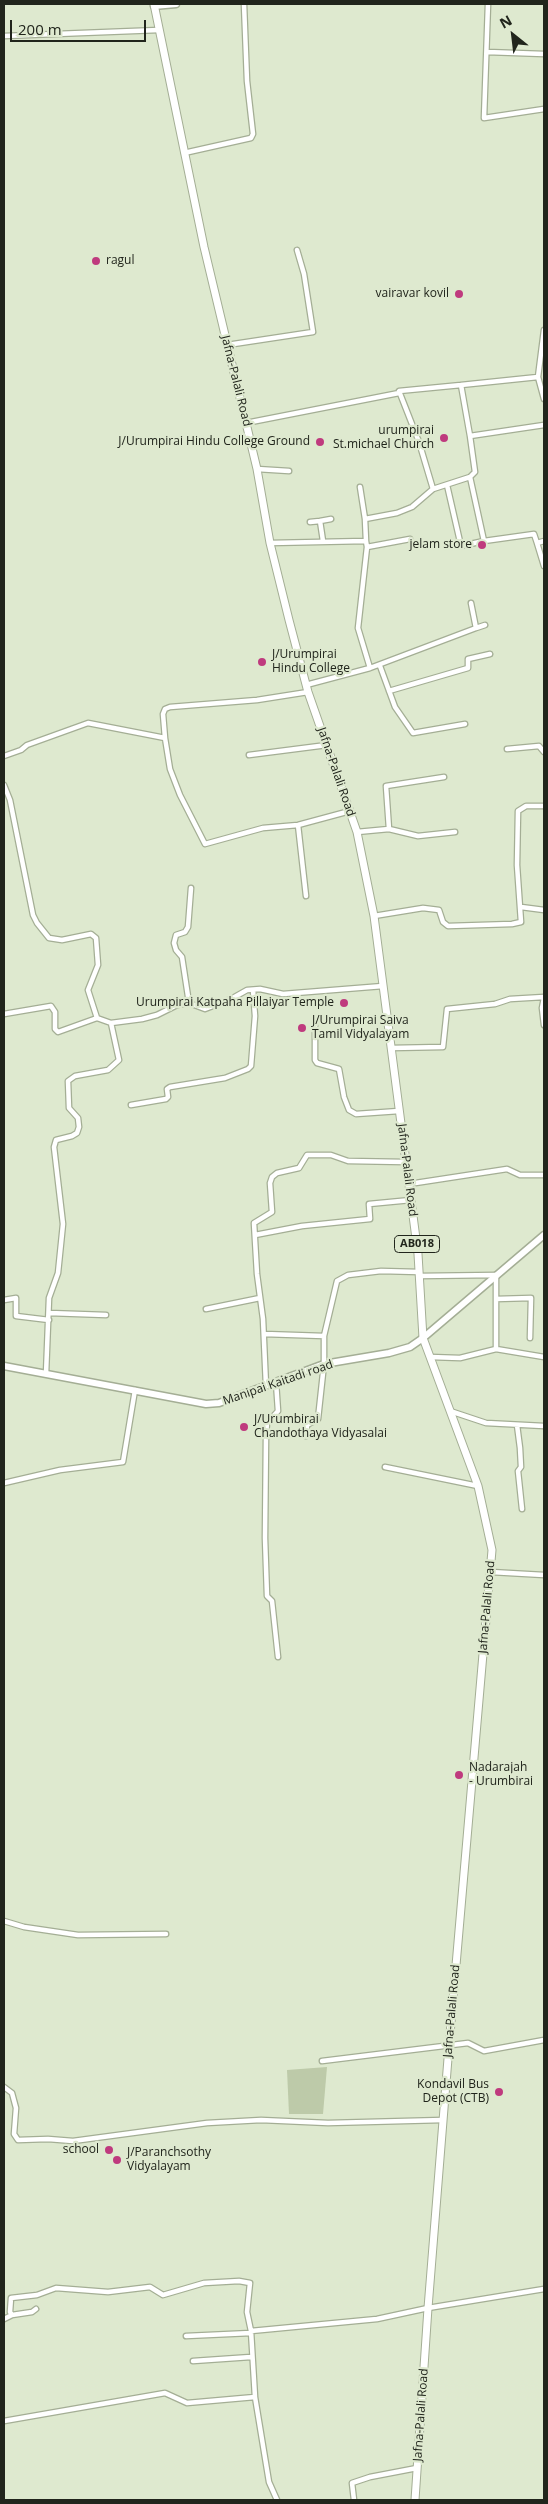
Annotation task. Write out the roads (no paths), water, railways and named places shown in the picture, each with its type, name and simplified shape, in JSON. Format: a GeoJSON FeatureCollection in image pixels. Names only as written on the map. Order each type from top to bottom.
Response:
{"type":"FeatureCollection","features":[{"type":"Feature","properties":{"kind":"main road"},"geometry":{"type":"LineString","coordinates":[[154,5],[176,4]]}},
{"type":"Feature","properties":{"kind":"main road","name":"Jafna-Palali Road"},"geometry":{"type":"LineString","coordinates":[[154,5],[184,153],[257,469],[270,543],[307,688],[357,832],[374,916],[411,1200],[419,1274],[423,1338],[478,1486],[492,1550],[443,2120],[415,2500]]}},
{"type":"Feature","properties":{"kind":"main road","name":"Manipai Kaitadi road"},"geometry":{"type":"LineString","coordinates":[[4,1366],[213,1404],[324,1364],[398,1351],[423,1338],[544,1235]]}},
{"type":"Feature","properties":{"kind":"street"},"geometry":{"type":"LineString","coordinates":[[184,153],[252,138],[247,81],[244,4]]}},
{"type":"Feature","properties":{"kind":"street"},"geometry":{"type":"LineString","coordinates":[[488,4],[484,118],[544,109]]}},
{"type":"Feature","properties":{"kind":"street"},"geometry":{"type":"LineString","coordinates":[[4,36],[159,30]]}},
{"type":"Feature","properties":{"kind":"street"},"geometry":{"type":"LineString","coordinates":[[487,52],[544,54]]}},
{"type":"Feature","properties":{"kind":"street"},"geometry":{"type":"LineString","coordinates":[[227,345],[313,332],[304,274],[296,250]]}},
{"type":"Feature","properties":{"kind":"street"},"geometry":{"type":"LineString","coordinates":[[544,330],[538,377],[544,398]]}},
{"type":"Feature","properties":{"kind":"street"},"geometry":{"type":"LineString","coordinates":[[246,423],[399,393],[538,377]]}},
{"type":"Feature","properties":{"kind":"street"},"geometry":{"type":"LineString","coordinates":[[365,519],[397,513],[412,507],[433,489],[470,476],[475,472],[461,385]]}},
{"type":"Feature","properties":{"kind":"street"},"geometry":{"type":"LineString","coordinates":[[399,393],[419,442],[433,489]]}},
{"type":"Feature","properties":{"kind":"street"},"geometry":{"type":"LineString","coordinates":[[470,436],[544,425]]}},
{"type":"Feature","properties":{"kind":"street"},"geometry":{"type":"LineString","coordinates":[[257,469],[289,471]]}},
{"type":"Feature","properties":{"kind":"street"},"geometry":{"type":"LineString","coordinates":[[470,476],[484,541]]}},
{"type":"Feature","properties":{"kind":"street"},"geometry":{"type":"LineString","coordinates":[[447,485],[461,546],[534,534],[544,566]]}},
{"type":"Feature","properties":{"kind":"street"},"geometry":{"type":"LineString","coordinates":[[360,487],[367,547],[358,628],[370,668]]}},
{"type":"Feature","properties":{"kind":"street"},"geometry":{"type":"LineString","coordinates":[[310,522],[331,519]]}},
{"type":"Feature","properties":{"kind":"street"},"geometry":{"type":"LineString","coordinates":[[320,521],[324,541]]}},
{"type":"Feature","properties":{"kind":"street"},"geometry":{"type":"LineString","coordinates":[[367,547],[410,539]]}},
{"type":"Feature","properties":{"kind":"street"},"geometry":{"type":"LineString","coordinates":[[270,543],[366,541]]}},
{"type":"Feature","properties":{"kind":"street"},"geometry":{"type":"LineString","coordinates":[[537,542],[544,541]]}},
{"type":"Feature","properties":{"kind":"street"},"geometry":{"type":"LineString","coordinates":[[471,603],[476,628]]}},
{"type":"Feature","properties":{"kind":"street"},"geometry":{"type":"LineString","coordinates":[[350,811],[298,825],[263,828],[204,844],[180,795],[170,769],[163,714],[165,709],[170,707],[257,700],[307,688],[380,666],[484,626]]}},
{"type":"Feature","properties":{"kind":"street"},"geometry":{"type":"LineString","coordinates":[[389,691],[468,668],[468,659],[490,654]]}},
{"type":"Feature","properties":{"kind":"street"},"geometry":{"type":"LineString","coordinates":[[380,666],[395,707],[413,734],[465,724]]}},
{"type":"Feature","properties":{"kind":"street"},"geometry":{"type":"LineString","coordinates":[[4,756],[21,750],[27,745],[88,723],[165,738]]}},
{"type":"Feature","properties":{"kind":"street"},"geometry":{"type":"LineString","coordinates":[[250,755],[327,746]]}},
{"type":"Feature","properties":{"kind":"street"},"geometry":{"type":"LineString","coordinates":[[507,749],[538,746],[544,752]]}},
{"type":"Feature","properties":{"kind":"street"},"geometry":{"type":"LineString","coordinates":[[388,829],[386,786],[444,777]]}},
{"type":"Feature","properties":{"kind":"street"},"geometry":{"type":"LineString","coordinates":[[4,785],[10,800],[33,915],[37,923],[49,938],[62,940],[92,934],[96,938],[98,965],[88,990],[97,1018]]}},
{"type":"Feature","properties":{"kind":"street"},"geometry":{"type":"LineString","coordinates":[[374,916],[423,908],[439,910],[443,922],[448,926],[460,928],[521,922],[517,865],[518,811],[526,806],[544,806]]}},
{"type":"Feature","properties":{"kind":"street"},"geometry":{"type":"LineString","coordinates":[[298,825],[306,896]]}},
{"type":"Feature","properties":{"kind":"street"},"geometry":{"type":"LineString","coordinates":[[357,832],[388,829],[418,836],[455,832]]}},
{"type":"Feature","properties":{"kind":"street"},"geometry":{"type":"LineString","coordinates":[[190,1003],[182,957],[176,950],[174,943],[176,935],[185,932],[188,927],[191,888]]}},
{"type":"Feature","properties":{"kind":"street"},"geometry":{"type":"LineString","coordinates":[[521,907],[544,910]]}},
{"type":"Feature","properties":{"kind":"street"},"geometry":{"type":"LineString","coordinates":[[4,1014],[51,1006],[55,1012],[55,1029],[58,1032],[97,1018],[111,1023],[157,1015],[177,1005],[190,1003],[205,1009],[231,1000],[247,990],[283,994],[383,986]]}},
{"type":"Feature","properties":{"kind":"street"},"geometry":{"type":"LineString","coordinates":[[131,1105],[166,1100],[168,1097],[167,1089],[170,1087],[225,1078],[248,1070],[255,1016],[253,990]]}},
{"type":"Feature","properties":{"kind":"street"},"geometry":{"type":"LineString","coordinates":[[391,1048],[443,1048],[447,1009],[495,1004],[510,999],[544,997],[542,1008],[544,1025]]}},
{"type":"Feature","properties":{"kind":"street"},"geometry":{"type":"LineString","coordinates":[[46,1374],[49,1298],[61,1256],[63,1224],[54,1146],[56,1140],[77,1133],[79,1127],[78,1118],[69,1108],[68,1081],[75,1076],[96,1074],[116,1065],[119,1060],[111,1023]]}},
{"type":"Feature","properties":{"kind":"street"},"geometry":{"type":"LineString","coordinates":[[315,1026],[315,1060],[317,1063],[339,1069],[344,1097],[349,1110],[356,1114],[399,1111]]}},
{"type":"Feature","properties":{"kind":"street"},"geometry":{"type":"LineString","coordinates":[[266,1386],[255,1221],[272,1212],[270,1183],[272,1177],[277,1173],[299,1168],[307,1155],[331,1155],[348,1161],[405,1162]]}},
{"type":"Feature","properties":{"kind":"street"},"geometry":{"type":"LineString","coordinates":[[409,1184],[507,1169],[520,1175],[544,1175]]}},
{"type":"Feature","properties":{"kind":"street"},"geometry":{"type":"LineString","coordinates":[[255,1235],[302,1226],[370,1219],[370,1204],[411,1200]]}},
{"type":"Feature","properties":{"kind":"street"},"geometry":{"type":"LineString","coordinates":[[306,1436],[307,1425],[318,1419],[324,1364],[324,1336],[336,1281],[348,1275],[381,1271],[419,1274],[496,1275],[496,1349]]}},
{"type":"Feature","properties":{"kind":"street"},"geometry":{"type":"LineString","coordinates":[[4,1300],[16,1298],[16,1316],[49,1320]]}},
{"type":"Feature","properties":{"kind":"street"},"geometry":{"type":"LineString","coordinates":[[206,1309],[260,1298]]}},
{"type":"Feature","properties":{"kind":"street"},"geometry":{"type":"LineString","coordinates":[[496,1299],[531,1298],[530,1338]]}},
{"type":"Feature","properties":{"kind":"street"},"geometry":{"type":"LineString","coordinates":[[49,1312],[106,1315]]}},
{"type":"Feature","properties":{"kind":"street"},"geometry":{"type":"LineString","coordinates":[[264,1334],[324,1336]]}},
{"type":"Feature","properties":{"kind":"street"},"geometry":{"type":"LineString","coordinates":[[430,1357],[460,1358],[496,1349],[544,1357]]}},
{"type":"Feature","properties":{"kind":"street"},"geometry":{"type":"LineString","coordinates":[[276,1382],[278,1411],[268,1423],[266,1435],[265,1538],[267,1596],[272,1601],[278,1658]]}},
{"type":"Feature","properties":{"kind":"street"},"geometry":{"type":"LineString","coordinates":[[4,1483],[60,1470],[123,1462],[135,1390]]}},
{"type":"Feature","properties":{"kind":"street"},"geometry":{"type":"LineString","coordinates":[[450,1411],[486,1423],[544,1426]]}},
{"type":"Feature","properties":{"kind":"street"},"geometry":{"type":"LineString","coordinates":[[517,1426],[521,1467],[518,1471],[522,1509]]}},
{"type":"Feature","properties":{"kind":"street"},"geometry":{"type":"LineString","coordinates":[[385,1467],[478,1486]]}},
{"type":"Feature","properties":{"kind":"street"},"geometry":{"type":"LineString","coordinates":[[490,1572],[544,1575]]}},
{"type":"Feature","properties":{"kind":"street"},"geometry":{"type":"LineString","coordinates":[[4,1921],[24,1927],[78,1935],[166,1934]]}},
{"type":"Feature","properties":{"kind":"street"},"geometry":{"type":"LineString","coordinates":[[322,2061],[472,2044],[484,2051],[544,2040]]}},
{"type":"Feature","properties":{"kind":"street"},"geometry":{"type":"LineString","coordinates":[[4,2087],[12,2093],[16,2108],[14,2134],[18,2140],[48,2138],[72,2141],[207,2123],[261,2120],[328,2123],[443,2120]]}},
{"type":"Feature","properties":{"kind":"street"},"geometry":{"type":"LineString","coordinates":[[12,2315],[10,2312],[11,2298],[37,2295],[56,2288],[108,2292],[137,2287],[150,2287],[163,2295],[204,2283],[239,2281],[250,2283],[247,2312],[251,2332],[251,2357],[255,2397],[269,2482],[277,2500]]}},
{"type":"Feature","properties":{"kind":"street"},"geometry":{"type":"LineString","coordinates":[[186,2336],[251,2332],[378,2319],[428,2308],[544,2289]]}},
{"type":"Feature","properties":{"kind":"street"},"geometry":{"type":"LineString","coordinates":[[4,2319],[12,2315],[32,2312],[36,2309]]}},
{"type":"Feature","properties":{"kind":"street"},"geometry":{"type":"LineString","coordinates":[[193,2361],[251,2357]]}},
{"type":"Feature","properties":{"kind":"street"},"geometry":{"type":"LineString","coordinates":[[4,2421],[165,2393],[187,2403],[255,2397]]}},
{"type":"Feature","properties":{"kind":"street"},"geometry":{"type":"LineString","coordinates":[[354,2500],[352,2483],[370,2477],[417,2468]]}},
{"type":"Feature","properties":{"kind":"place","name":"ragul"},"geometry":{"type":"Point","coordinates":[96,261]}},
{"type":"Feature","properties":{"kind":"place","name":"vairavar kovil"},"geometry":{"type":"Point","coordinates":[459,294]}},
{"type":"Feature","properties":{"kind":"place","name":"urumpirai St.michael Church"},"geometry":{"type":"Point","coordinates":[444,438]}},
{"type":"Feature","properties":{"kind":"place","name":"J/Urumpirai Hindu College Ground"},"geometry":{"type":"Point","coordinates":[320,442]}},
{"type":"Feature","properties":{"kind":"place","name":"jelam store"},"geometry":{"type":"Point","coordinates":[482,545]}},
{"type":"Feature","properties":{"kind":"place","name":"J/Urumpirai Hindu College"},"geometry":{"type":"Point","coordinates":[262,662]}},
{"type":"Feature","properties":{"kind":"place","name":"Urumpirai Katpaha Pillaiyar Temple"},"geometry":{"type":"Point","coordinates":[344,1003]}},
{"type":"Feature","properties":{"kind":"place","name":"J/Urumpirai Saiva Tamil Vidyalayam"},"geometry":{"type":"Point","coordinates":[302,1028]}},
{"type":"Feature","properties":{"kind":"place","name":"J/Urumbirai Chandothaya Vidyasalai"},"geometry":{"type":"Point","coordinates":[244,1427]}},
{"type":"Feature","properties":{"kind":"place","name":"Nadarajah - Urumbirai"},"geometry":{"type":"Point","coordinates":[459,1775]}},
{"type":"Feature","properties":{"kind":"place","name":"Kondavil Bus Depot (CTB)"},"geometry":{"type":"Point","coordinates":[499,2092]}},
{"type":"Feature","properties":{"kind":"place","name":"school"},"geometry":{"type":"Point","coordinates":[109,2150]}},
{"type":"Feature","properties":{"kind":"place","name":"J/Paranchsothy Vidyalayam"},"geometry":{"type":"Point","coordinates":[117,2160]}}]}
